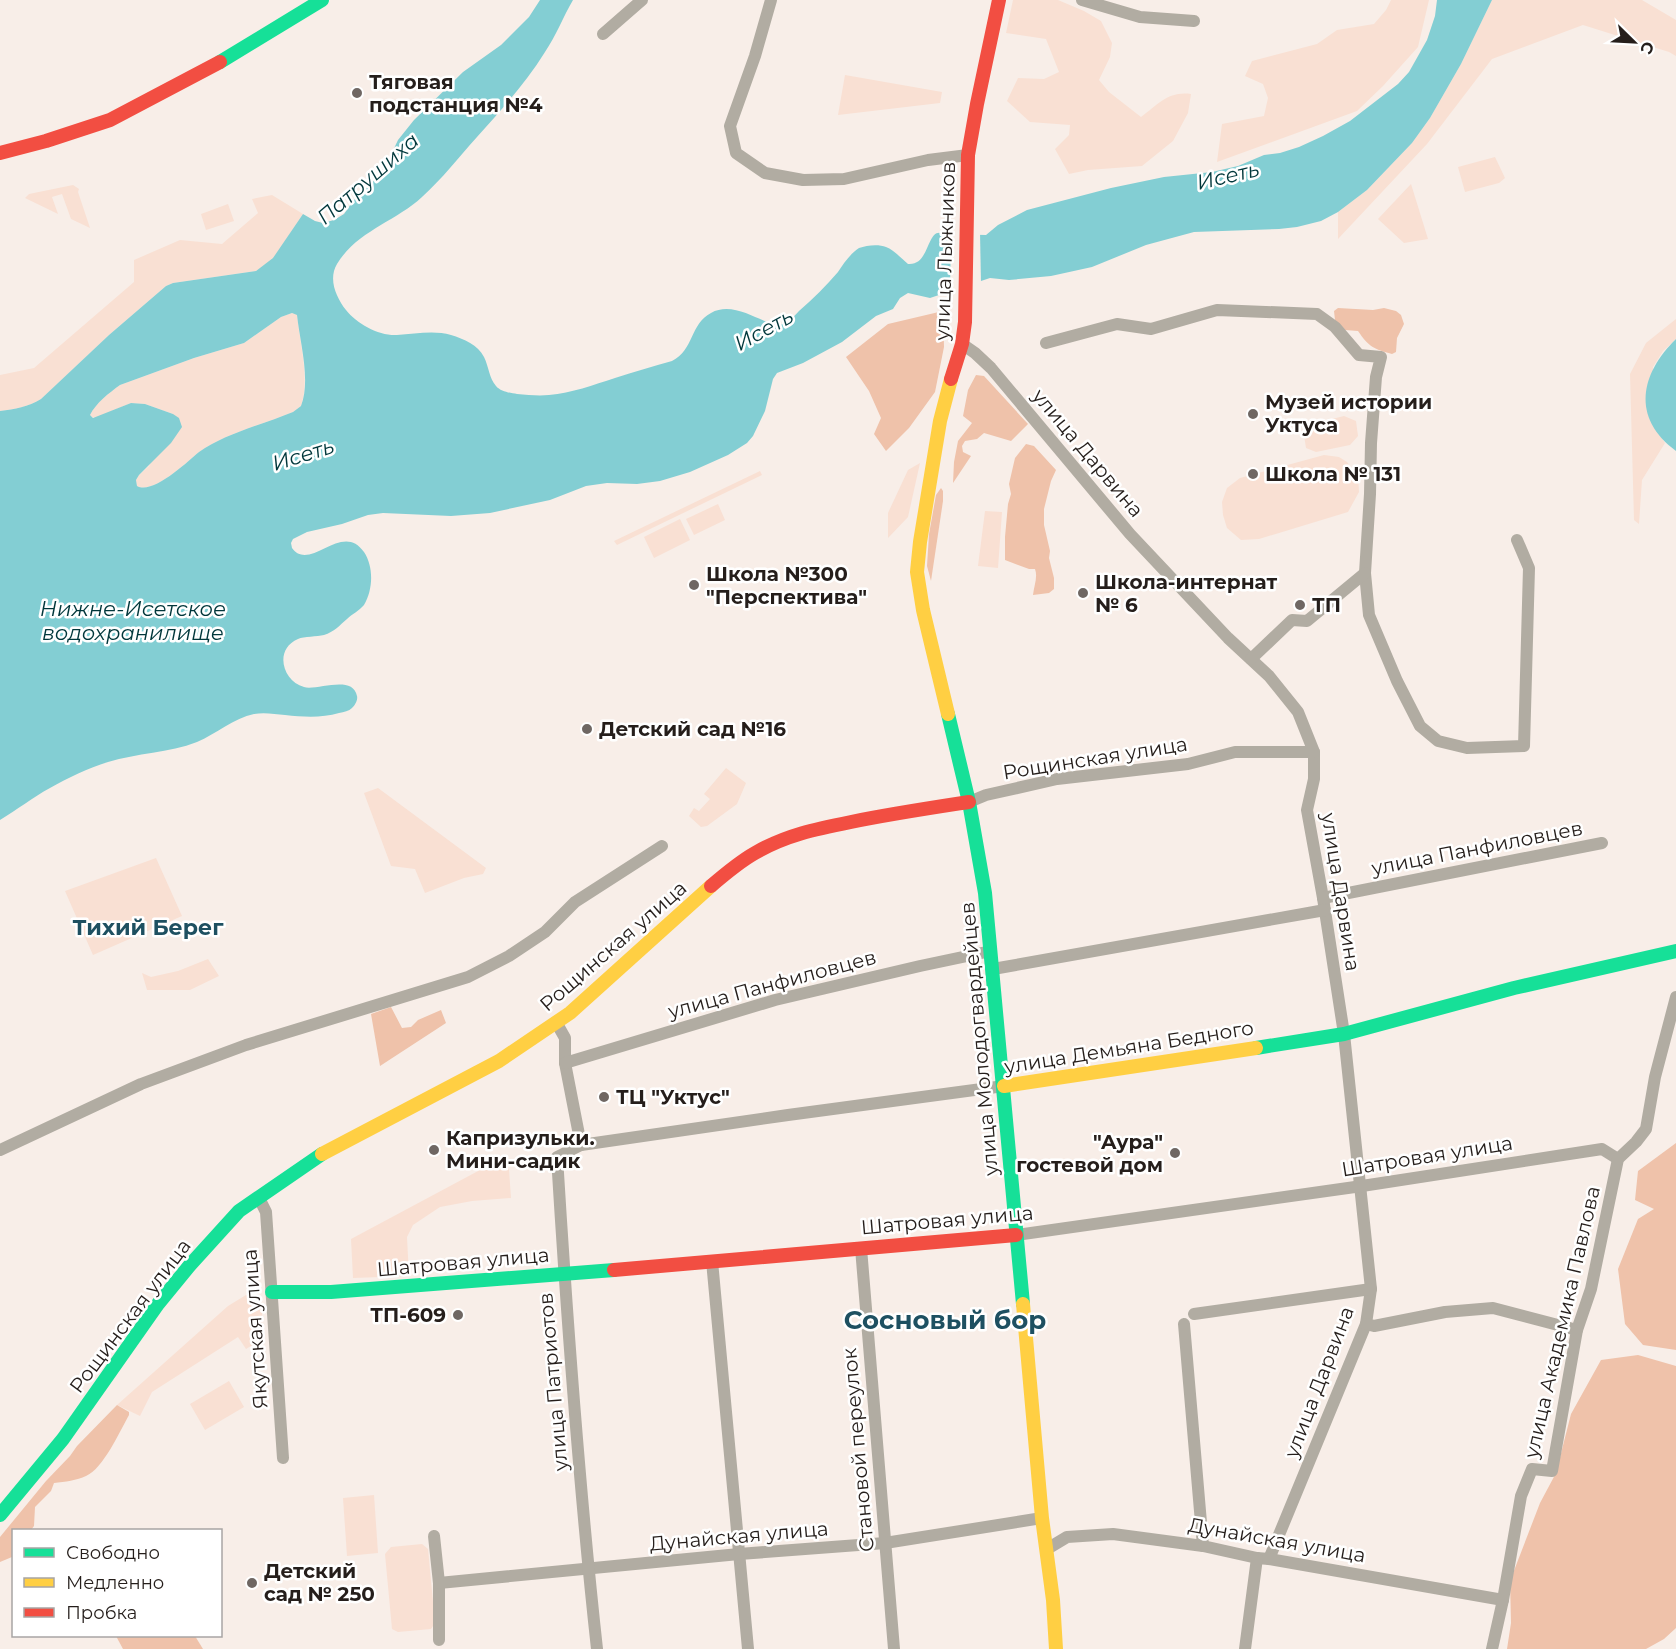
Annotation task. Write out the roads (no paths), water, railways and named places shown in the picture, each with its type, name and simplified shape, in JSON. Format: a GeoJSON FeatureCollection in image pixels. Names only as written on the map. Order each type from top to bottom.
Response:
{"type":"FeatureCollection","features":[{"type":"Feature","properties":{"kind":"street"},"geometry":{"type":"LineString","coordinates":[[0,153],[110,120],[213,66],[322,0]]}},
{"type":"Feature","properties":{"kind":"street"},"geometry":{"type":"LineString","coordinates":[[603,34],[642,0]]}},
{"type":"Feature","properties":{"kind":"street"},"geometry":{"type":"LineString","coordinates":[[771,0],[730,126],[736,153],[765,173],[803,180],[844,179],[928,160],[968,155]]}},
{"type":"Feature","properties":{"kind":"street","name":"улица Лыжников"},"geometry":{"type":"LineString","coordinates":[[922,610],[917,572],[920,542],[942,411],[962,344],[968,155],[976,104],[999,0]]}},
{"type":"Feature","properties":{"kind":"street"},"geometry":{"type":"LineString","coordinates":[[1082,0],[1140,18],[1194,21]]}},
{"type":"Feature","properties":{"kind":"street"},"geometry":{"type":"LineString","coordinates":[[1046,343],[1117,324],[1151,328],[1217,310],[1228,310],[1317,314],[1335,327],[1359,356],[1381,357],[1375,388],[1365,573],[1369,615],[1397,681],[1420,726],[1438,741],[1467,748],[1524,746],[1529,568],[1517,540]]}},
{"type":"Feature","properties":{"kind":"street","name":"улица Дарвина"},"geometry":{"type":"LineString","coordinates":[[962,344],[991,368],[1130,534],[1228,638],[1269,676],[1298,712],[1314,752],[1314,779],[1307,810],[1344,1034],[1362,1186],[1371,1290],[1366,1324],[1263,1558],[1245,1649]]}},
{"type":"Feature","properties":{"kind":"street"},"geometry":{"type":"LineString","coordinates":[[1251,659],[1292,620],[1306,621],[1365,573]]}},
{"type":"Feature","properties":{"kind":"street","name":"улица Молодогвардейцев"},"geometry":{"type":"LineString","coordinates":[[922,610],[969,802],[985,893],[1056,1649]]}},
{"type":"Feature","properties":{"kind":"street","name":"Рощинская улица"},"geometry":{"type":"LineString","coordinates":[[0,1515],[63,1439],[129,1344],[184,1273],[239,1211],[324,1153],[499,1061],[570,1013],[713,885],[755,852],[805,831],[969,802],[986,795],[1057,779],[1188,764],[1235,752],[1314,752]]}},
{"type":"Feature","properties":{"kind":"street","name":"улица Панфиловцев"},"geometry":{"type":"LineString","coordinates":[[993,969],[1324,904],[1602,843]]}},
{"type":"Feature","properties":{"kind":"street"},"geometry":{"type":"LineString","coordinates":[[0,1150],[161,1076],[246,1045],[468,977],[517,951],[545,932],[575,902],[662,846]]}},
{"type":"Feature","properties":{"kind":"street","name":"улица Панфиловцев"},"geometry":{"type":"LineString","coordinates":[[565,1063],[775,1000],[991,951]]}},
{"type":"Feature","properties":{"kind":"street","name":"улица Демьяна Бедного"},"geometry":{"type":"LineString","coordinates":[[581,1145],[1004,1086],[1344,1034],[1514,988],[1676,951]]}},
{"type":"Feature","properties":{"kind":"street"},"geometry":{"type":"LineString","coordinates":[[1618,1159],[1646,1129],[1655,1077],[1676,997]]}},
{"type":"Feature","properties":{"kind":"street"},"geometry":{"type":"LineString","coordinates":[[556,1022],[564,1038],[565,1063],[581,1145]]}},
{"type":"Feature","properties":{"kind":"street","name":"улица Патриотов"},"geometry":{"type":"LineString","coordinates":[[581,1145],[557,1157],[564,1274],[588,1569],[597,1649]]}},
{"type":"Feature","properties":{"kind":"street","name":"Шатровая улица"},"geometry":{"type":"LineString","coordinates":[[272,1292],[331,1292],[473,1282],[1016,1235],[1602,1149],[1618,1159]]}},
{"type":"Feature","properties":{"kind":"street","name":"улица Академика Павлова"},"geometry":{"type":"LineString","coordinates":[[1492,1649],[1521,1496],[1532,1469],[1552,1471],[1577,1330],[1591,1289],[1618,1159]]}},
{"type":"Feature","properties":{"kind":"street","name":"Якутская улица"},"geometry":{"type":"LineString","coordinates":[[259,1198],[266,1212],[283,1458]]}},
{"type":"Feature","properties":{"kind":"street","name":"Становой переулок"},"geometry":{"type":"LineString","coordinates":[[861,1248],[894,1649]]}},
{"type":"Feature","properties":{"kind":"street"},"geometry":{"type":"LineString","coordinates":[[712,1261],[748,1649]]}},
{"type":"Feature","properties":{"kind":"street"},"geometry":{"type":"LineString","coordinates":[[1194,1314],[1371,1290]]}},
{"type":"Feature","properties":{"kind":"street"},"geometry":{"type":"LineString","coordinates":[[1366,1324],[1374,1326],[1445,1312],[1493,1308],[1577,1330]]}},
{"type":"Feature","properties":{"kind":"street"},"geometry":{"type":"LineString","coordinates":[[1184,1324],[1203,1546]]}},
{"type":"Feature","properties":{"kind":"street","name":"Дунайская улица"},"geometry":{"type":"LineString","coordinates":[[439,1583],[739,1554],[885,1543],[1042,1518]]}},
{"type":"Feature","properties":{"kind":"street","name":"Дунайская улица"},"geometry":{"type":"LineString","coordinates":[[1047,1549],[1067,1537],[1113,1533],[1203,1546],[1503,1600]]}},
{"type":"Feature","properties":{"kind":"street"},"geometry":{"type":"LineString","coordinates":[[434,1536],[439,1583],[440,1640]]}},
{"type":"Feature","properties":{"kind":"water","name":"Нижне-Исетское водохранилище"},"geometry":{"type":"Polygon","coordinates":[[[540,0],[573,0],[553,40],[504,106],[422,197],[355,243],[345,253],[334,270],[333,282],[336,294],[346,310],[369,328],[390,335],[438,333],[461,338],[481,353],[492,380],[498,388],[512,393],[541,395],[574,391],[672,361],[684,350],[704,318],[721,309],[742,312],[778,325],[785,323],[819,292],[859,248],[873,245],[883,246],[892,250],[908,264],[915,263],[921,259],[934,235],[938,233],[986,235],[998,225],[1027,210],[1111,188],[1238,166],[1264,155],[1299,147],[1350,121],[1398,84],[1409,72],[1427,40],[1435,16],[1437,0],[1492,0],[1461,64],[1430,118],[1412,143],[1367,190],[1338,212],[1321,221],[1297,227],[1194,232],[1146,245],[1092,267],[1051,276],[1009,280],[990,278],[930,298],[908,293],[900,298],[893,309],[876,316],[842,342],[803,363],[777,373],[773,379],[765,411],[747,443],[728,455],[690,472],[660,481],[586,486],[550,500],[490,513],[451,516],[383,513],[307,532],[293,539],[291,543],[292,548],[299,554],[308,555],[346,541],[355,544],[367,558],[371,571],[371,586],[364,605],[334,630],[324,635],[301,638],[290,644],[284,657],[286,672],[296,684],[304,687],[349,686],[354,689],[357,696],[352,708],[333,715],[299,716],[258,713],[247,716],[186,746],[119,759],[86,770],[44,792],[0,820],[0,411],[26,406],[41,399],[109,335],[166,286],[173,283],[256,271],[273,258],[303,214],[323,223],[344,214],[353,201],[381,172],[398,140],[414,120],[463,72],[501,45],[529,17],[540,0]],[[292,313],[281,317],[244,343],[194,358],[120,385],[99,402],[90,415],[93,418],[131,403],[145,404],[179,418],[182,427],[171,443],[139,475],[136,480],[137,486],[144,488],[152,486],[178,470],[209,446],[293,412],[301,406],[305,373],[297,315],[292,313]]]}},
{"type":"Feature","properties":{"kind":"water"},"geometry":{"type":"Polygon","coordinates":[[[1676,339],[1676,451],[1662,438],[1652,424],[1647,410],[1646,396],[1648,381],[1654,367],[1676,339]]]}},
{"type":"Feature","properties":{"kind":"place","name":"Тяговая подстанция №4"},"geometry":{"type":"Point","coordinates":[357,93]}},
{"type":"Feature","properties":{"kind":"place","name":"Музей истории Уктуса"},"geometry":{"type":"Point","coordinates":[1253,414]}},
{"type":"Feature","properties":{"kind":"place","name":"Школа № 131"},"geometry":{"type":"Point","coordinates":[1253,474]}},
{"type":"Feature","properties":{"kind":"place","name":"Школа №300 \"Перспектива\""},"geometry":{"type":"Point","coordinates":[694,585]}},
{"type":"Feature","properties":{"kind":"place","name":"Школа-интернат № 6"},"geometry":{"type":"Point","coordinates":[1083,593]}},
{"type":"Feature","properties":{"kind":"place","name":"ТП"},"geometry":{"type":"Point","coordinates":[1300,605]}},
{"type":"Feature","properties":{"kind":"place","name":"Детский сад №16"},"geometry":{"type":"Point","coordinates":[587,729]}},
{"type":"Feature","properties":{"kind":"place","name":"ТЦ \"Уктус\""},"geometry":{"type":"Point","coordinates":[604,1097]}},
{"type":"Feature","properties":{"kind":"place","name":"Капризульки. Мини-садик"},"geometry":{"type":"Point","coordinates":[434,1150]}},
{"type":"Feature","properties":{"kind":"place","name":"\"Аура\" гостевой дом"},"geometry":{"type":"Point","coordinates":[1175,1153]}},
{"type":"Feature","properties":{"kind":"place","name":"ТП-609"},"geometry":{"type":"Point","coordinates":[458,1315]}},
{"type":"Feature","properties":{"kind":"place","name":"Детский сад № 250"},"geometry":{"type":"Point","coordinates":[252,1583]}},
{"type":"Feature","properties":{"kind":"district","name":"Тихий Берег"},"geometry":{"type":"Point","coordinates":[148,927]}},
{"type":"Feature","properties":{"kind":"district","name":"Сосновый бор"},"geometry":{"type":"Point","coordinates":[945,1320]}},
{"type":"Feature","properties":{"kind":"water label","name":"Исеть"},"geometry":{"type":"Point","coordinates":[1228,176]}},
{"type":"Feature","properties":{"kind":"water label","name":"Патрушиха"},"geometry":{"type":"Point","coordinates":[368,179]}},
{"type":"Feature","properties":{"kind":"water label","name":"Исеть"},"geometry":{"type":"Point","coordinates":[764,330]}},
{"type":"Feature","properties":{"kind":"water label","name":"Исеть"},"geometry":{"type":"Point","coordinates":[303,455]}}]}
